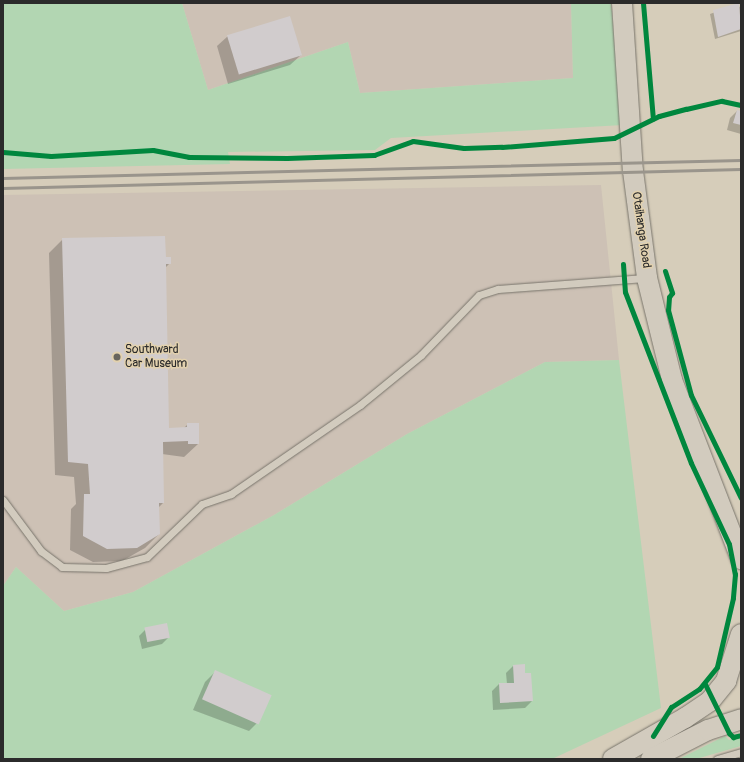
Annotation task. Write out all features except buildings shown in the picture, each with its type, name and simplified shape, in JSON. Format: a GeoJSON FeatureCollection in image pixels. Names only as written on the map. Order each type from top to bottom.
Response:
{"type":"FeatureCollection","features":[{"type":"Feature","properties":{"kind":"street","name":"Otaihanga Road"},"geometry":{"type":"LineString","coordinates":[[622,3],[633,171],[647,278],[672,380],[741,559]]}},
{"type":"Feature","properties":{"kind":"street","name":"Otaihanga Road"},"geometry":{"type":"LineString","coordinates":[[699,450],[741,523]]}},
{"type":"Feature","properties":{"kind":"street"},"geometry":{"type":"LineString","coordinates":[[613,759],[685,718],[710,701],[726,681],[741,634]]}},
{"type":"Feature","properties":{"kind":"street"},"geometry":{"type":"LineString","coordinates":[[652,759],[708,730],[741,719]]}},
{"type":"Feature","properties":{"kind":"lane"},"geometry":{"type":"LineString","coordinates":[[3,500],[41,551],[62,567],[106,568],[147,557],[202,504],[231,494],[360,405],[421,355],[479,295],[498,289],[608,279],[647,278]]}},
{"type":"Feature","properties":{"kind":"lane"},"geometry":{"type":"LineString","coordinates":[[717,759],[741,752]]}},
{"type":"Feature","properties":{"kind":"shaded area"},"geometry":{"type":"Polygon","coordinates":[[[182,3],[571,3],[573,78],[360,93],[348,42],[208,90],[182,3]]]}},
{"type":"Feature","properties":{"kind":"shaded area","name":"Southward Car Museum"},"geometry":{"type":"Polygon","coordinates":[[[601,185],[619,360],[545,362],[407,434],[274,515],[133,592],[64,611],[16,567],[3,586],[3,195],[601,185]]]}},
{"type":"Feature","properties":{"kind":"green space"},"geometry":{"type":"Polygon","coordinates":[[[3,3],[182,3],[208,90],[348,42],[360,93],[573,78],[571,3],[611,3],[623,125],[391,138],[375,150],[228,152],[230,164],[3,169],[3,3]]]}},
{"type":"Feature","properties":{"kind":"green space"},"geometry":{"type":"Polygon","coordinates":[[[619,360],[661,708],[552,759],[3,759],[3,586],[16,567],[64,611],[133,592],[274,515],[407,434],[545,362],[619,360]]]}},
{"type":"Feature","properties":{"kind":"green space"},"geometry":{"type":"Polygon","coordinates":[[[725,736],[729,740],[741,736],[741,746],[696,759],[679,759],[725,736]]]}},
{"type":"Feature","properties":{"kind":"railway"},"geometry":{"type":"LineString","coordinates":[[3,178],[741,160]]}},
{"type":"Feature","properties":{"kind":"railway"},"geometry":{"type":"LineString","coordinates":[[3,188],[741,169]]}},
{"type":"Feature","properties":{"kind":"cycle path"},"geometry":{"type":"LineString","coordinates":[[643,3],[653,119]]}},
{"type":"Feature","properties":{"kind":"cycle path"},"geometry":{"type":"LineString","coordinates":[[3,152],[51,156],[153,150],[189,157],[287,158],[374,155],[413,141],[464,148],[502,147],[614,138],[659,116],[722,101],[741,105]]}},
{"type":"Feature","properties":{"kind":"cycle path"},"geometry":{"type":"LineString","coordinates":[[623,264],[625,292],[691,463],[729,544],[735,574],[733,598],[717,667],[699,689],[671,707],[653,736]]}},
{"type":"Feature","properties":{"kind":"cycle path"},"geometry":{"type":"LineString","coordinates":[[665,271],[672,293],[669,297],[668,310],[691,395],[741,498]]}},
{"type":"Feature","properties":{"kind":"cycle path"},"geometry":{"type":"LineString","coordinates":[[705,684],[729,733],[733,737],[741,735]]}},
{"type":"Feature","properties":{"kind":"place","name":"Southward Car Museum"},"geometry":{"type":"Point","coordinates":[117,357]}}]}
